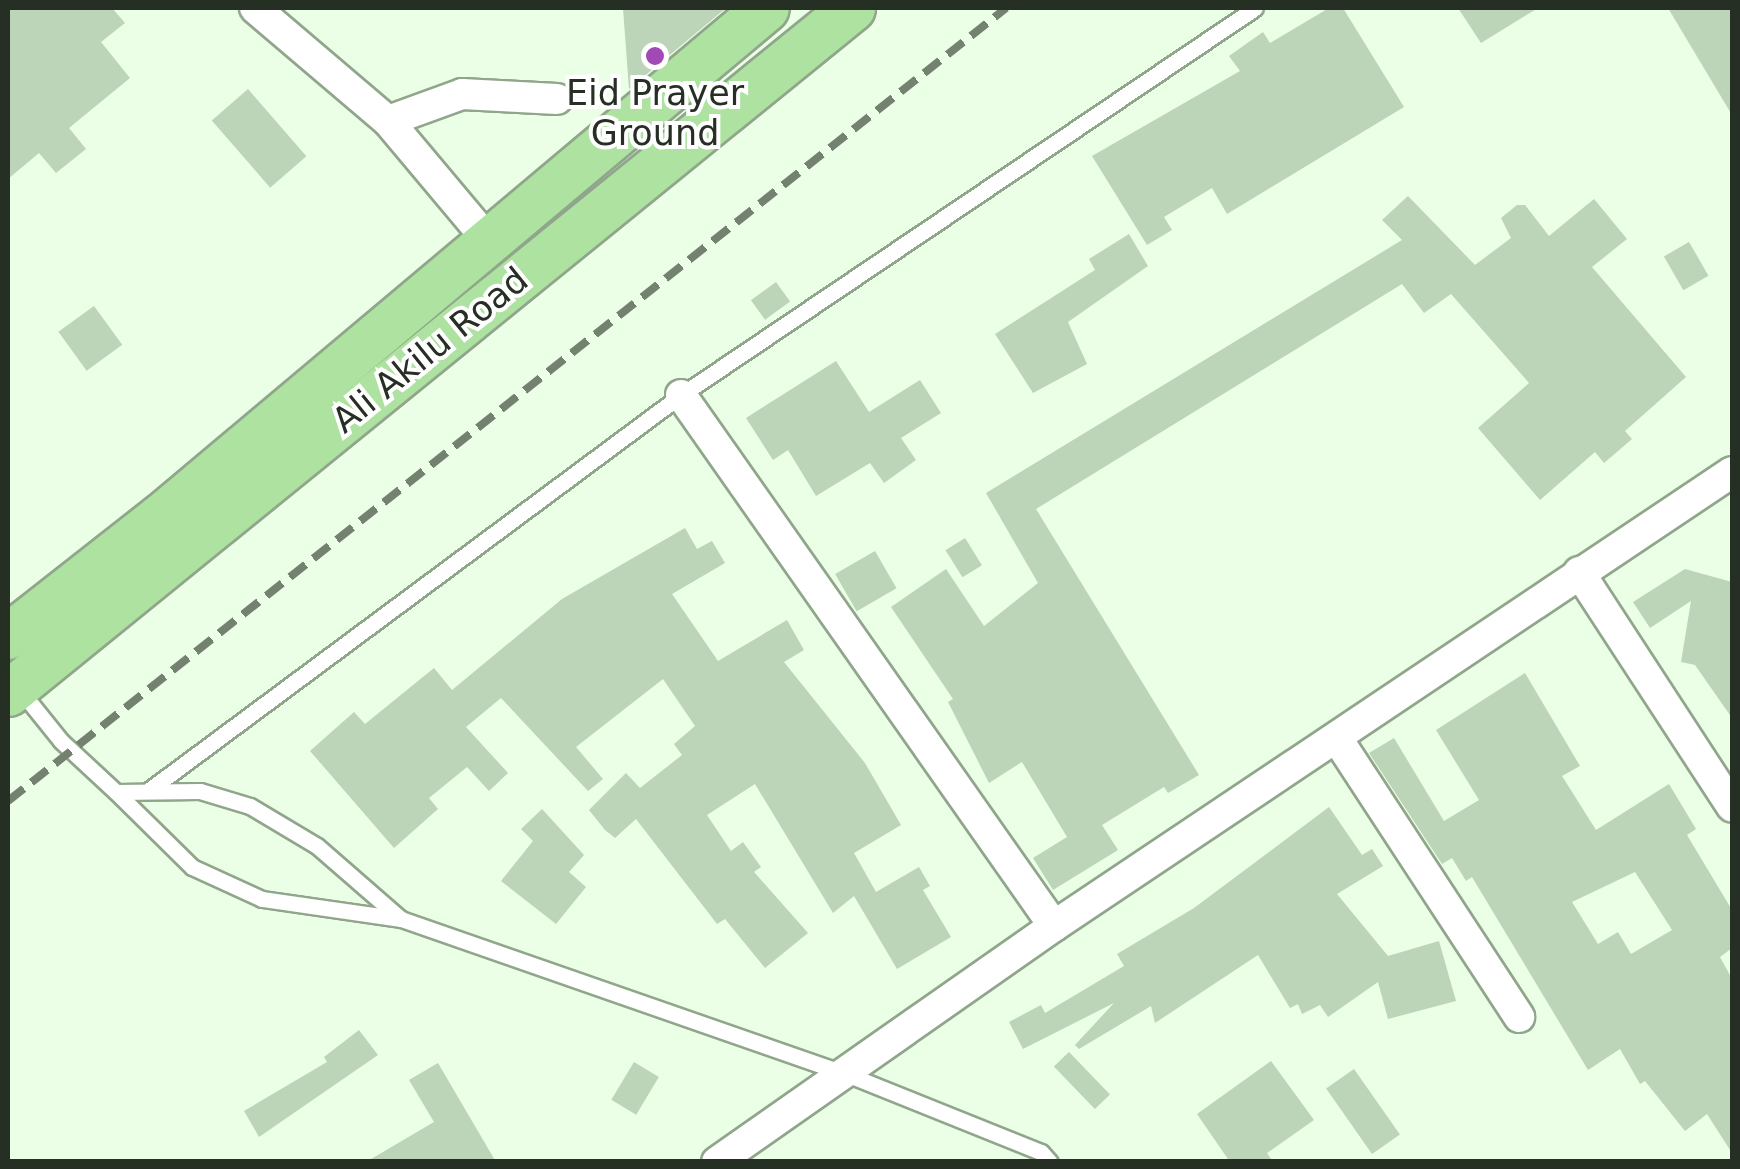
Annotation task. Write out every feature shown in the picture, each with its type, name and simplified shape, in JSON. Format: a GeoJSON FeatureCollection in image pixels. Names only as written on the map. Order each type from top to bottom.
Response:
{"type":"FeatureCollection","features":[{"type":"Feature","properties":{"kind":"main road","name":"Ali Akilu Road"},"geometry":{"type":"LineString","coordinates":[[8,636],[160,517],[766,8]]}},
{"type":"Feature","properties":{"kind":"main road","name":"Ali Akilu Road"},"geometry":{"type":"LineString","coordinates":[[11,684],[852,8]]}},
{"type":"Feature","properties":{"kind":"street"},"geometry":{"type":"LineString","coordinates":[[256,8],[388,121],[488,240]]}},
{"type":"Feature","properties":{"kind":"street"},"geometry":{"type":"LineString","coordinates":[[388,121],[462,94],[557,98]]}},
{"type":"Feature","properties":{"kind":"street"},"geometry":{"type":"LineString","coordinates":[[681,395],[1054,926]]}},
{"type":"Feature","properties":{"kind":"street"},"geometry":{"type":"LineString","coordinates":[[718,1162],[1054,926],[1338,740],[1579,572],[1732,472]]}},
{"type":"Feature","properties":{"kind":"street"},"geometry":{"type":"LineString","coordinates":[[1579,572],[1732,807]]}},
{"type":"Feature","properties":{"kind":"street"},"geometry":{"type":"LineString","coordinates":[[1338,740],[1519,1016]]}},
{"type":"Feature","properties":{"kind":"lane"},"geometry":{"type":"LineString","coordinates":[[149,790],[681,395],[1255,8]]}},
{"type":"Feature","properties":{"kind":"lane"},"geometry":{"type":"LineString","coordinates":[[11,684],[60,741],[192,867],[262,899],[400,919],[844,1073],[1041,1152],[1050,1162]]}},
{"type":"Feature","properties":{"kind":"lane"},"geometry":{"type":"LineString","coordinates":[[116,792],[200,791],[250,806],[317,846],[400,919]]}},
{"type":"Feature","properties":{"kind":"building"},"geometry":{"type":"Polygon","coordinates":[[[8,8],[112,8],[125,23],[101,42],[130,78],[69,128],[86,149],[56,173],[39,153],[8,179],[8,8]]]}},
{"type":"Feature","properties":{"kind":"building","name":"Eid Prayer Ground"},"geometry":{"type":"Polygon","coordinates":[[[623,8],[726,8],[629,89],[623,8]]]}},
{"type":"Feature","properties":{"kind":"building"},"geometry":{"type":"Polygon","coordinates":[[[1329,8],[1343,8],[1404,107],[1227,214],[1212,188],[1164,217],[1172,230],[1147,245],[1092,156],[1240,71],[1229,56],[1263,32],[1270,43],[1329,8]]]}},
{"type":"Feature","properties":{"kind":"building"},"geometry":{"type":"Polygon","coordinates":[[[1458,8],[1538,8],[1481,43],[1458,8]]]}},
{"type":"Feature","properties":{"kind":"building"},"geometry":{"type":"Polygon","coordinates":[[[1668,8],[1732,8],[1732,115],[1668,8]]]}},
{"type":"Feature","properties":{"kind":"building"},"geometry":{"type":"Polygon","coordinates":[[[248,89],[306,156],[270,188],[212,120],[248,89]]]}},
{"type":"Feature","properties":{"kind":"building"},"geometry":{"type":"Polygon","coordinates":[[[1408,196],[1475,265],[1511,238],[1501,218],[1517,205],[1525,205],[1549,236],[1594,199],[1627,239],[1592,267],[1686,377],[1625,431],[1632,439],[1604,463],[1595,452],[1540,500],[1478,428],[1529,383],[1451,294],[1424,313],[1402,284],[1036,509],[1199,775],[1168,793],[1164,787],[1102,825],[1118,850],[1053,890],[1033,858],[1067,837],[1022,762],[989,783],[948,702],[953,699],[891,607],[946,569],[984,626],[1038,583],[986,493],[1402,240],[1382,220],[1408,196]]]}},
{"type":"Feature","properties":{"kind":"building"},"geometry":{"type":"Polygon","coordinates":[[[1129,234],[1148,266],[1068,322],[1087,364],[1033,393],[995,334],[1095,270],[1089,259],[1129,234]]]}},
{"type":"Feature","properties":{"kind":"building"},"geometry":{"type":"Polygon","coordinates":[[[1689,242],[1708,276],[1683,290],[1664,256],[1689,242]]]}},
{"type":"Feature","properties":{"kind":"building"},"geometry":{"type":"Polygon","coordinates":[[[776,282],[790,301],[765,320],[751,300],[776,282]]]}},
{"type":"Feature","properties":{"kind":"building"},"geometry":{"type":"Polygon","coordinates":[[[94,306],[122,345],[87,371],[58,332],[94,306]]]}},
{"type":"Feature","properties":{"kind":"building"},"geometry":{"type":"Polygon","coordinates":[[[836,361],[869,412],[920,380],[941,413],[901,438],[916,460],[884,483],[870,463],[816,496],[788,450],[773,460],[746,418],[836,361]]]}},
{"type":"Feature","properties":{"kind":"building"},"geometry":{"type":"Polygon","coordinates":[[[685,528],[697,549],[712,541],[725,563],[672,594],[718,661],[787,620],[804,650],[784,662],[865,763],[901,825],[854,853],[876,892],[919,867],[930,886],[923,890],[951,937],[897,969],[854,896],[833,913],[755,784],[707,815],[731,851],[743,842],[761,867],[754,872],[808,933],[765,968],[725,919],[717,924],[636,819],[615,838],[605,830],[589,810],[626,773],[640,788],[682,755],[674,744],[695,726],[663,679],[576,747],[603,779],[588,791],[501,698],[466,727],[508,773],[489,791],[467,767],[429,798],[438,809],[394,848],[310,751],[354,712],[365,724],[434,668],[452,690],[562,599],[685,528]]]}},
{"type":"Feature","properties":{"kind":"building"},"geometry":{"type":"Polygon","coordinates":[[[965,538],[982,565],[962,577],[945,550],[965,538]]]}},
{"type":"Feature","properties":{"kind":"building"},"geometry":{"type":"Polygon","coordinates":[[[875,551],[896,588],[857,611],[835,574],[875,551]]]}},
{"type":"Feature","properties":{"kind":"building"},"geometry":{"type":"Polygon","coordinates":[[[1685,569],[1732,582],[1732,718],[1695,665],[1681,662],[1691,601],[1650,628],[1633,602],[1685,569]]]}},
{"type":"Feature","properties":{"kind":"building"},"geometry":{"type":"Polygon","coordinates":[[[1525,673],[1580,766],[1562,776],[1596,830],[1669,784],[1696,829],[1687,835],[1732,910],[1732,948],[1720,957],[1732,979],[1732,1153],[1707,1114],[1685,1131],[1645,1081],[1640,1084],[1620,1049],[1588,1070],[1472,877],[1466,881],[1452,858],[1442,864],[1369,753],[1394,738],[1444,821],[1479,800],[1436,730],[1525,673]],[[1635,872],[1572,902],[1598,944],[1618,932],[1631,954],[1672,930],[1635,872]]]}},
{"type":"Feature","properties":{"kind":"building"},"geometry":{"type":"Polygon","coordinates":[[[1329,807],[1362,855],[1372,849],[1383,866],[1337,894],[1388,956],[1439,941],[1456,1001],[1388,1019],[1378,982],[1328,1017],[1320,1005],[1302,1014],[1298,1004],[1290,1008],[1258,955],[1155,1023],[1151,1006],[1079,1049],[1075,1045],[1114,1003],[1023,1049],[1009,1022],[1041,1005],[1045,1013],[1124,966],[1117,954],[1194,908],[1329,807]]]}},
{"type":"Feature","properties":{"kind":"building"},"geometry":{"type":"Polygon","coordinates":[[[542,809],[584,855],[569,872],[586,887],[556,924],[501,881],[533,841],[521,829],[542,809]]]}},
{"type":"Feature","properties":{"kind":"building"},"geometry":{"type":"Polygon","coordinates":[[[359,1030],[378,1055],[259,1137],[244,1111],[327,1062],[324,1057],[359,1030]]]}},
{"type":"Feature","properties":{"kind":"building"},"geometry":{"type":"Polygon","coordinates":[[[1069,1052],[1110,1094],[1095,1109],[1054,1067],[1069,1052]]]}},
{"type":"Feature","properties":{"kind":"building"},"geometry":{"type":"Polygon","coordinates":[[[1271,1061],[1314,1120],[1267,1153],[1273,1162],[1230,1162],[1197,1114],[1271,1061]]]}},
{"type":"Feature","properties":{"kind":"building"},"geometry":{"type":"Polygon","coordinates":[[[634,1062],[659,1077],[636,1115],[611,1100],[634,1062]]]}},
{"type":"Feature","properties":{"kind":"building"},"geometry":{"type":"Polygon","coordinates":[[[438,1063],[496,1162],[366,1162],[434,1122],[409,1080],[438,1063]]]}},
{"type":"Feature","properties":{"kind":"building"},"geometry":{"type":"Polygon","coordinates":[[[1354,1069],[1400,1135],[1372,1154],[1326,1089],[1354,1069]]]}},
{"type":"Feature","properties":{"kind":"railway"},"geometry":{"type":"LineString","coordinates":[[8,801],[1006,8]]}},
{"type":"Feature","properties":{"kind":"place","name":"Eid Prayer Ground"},"geometry":{"type":"Point","coordinates":[655,56]}}]}
